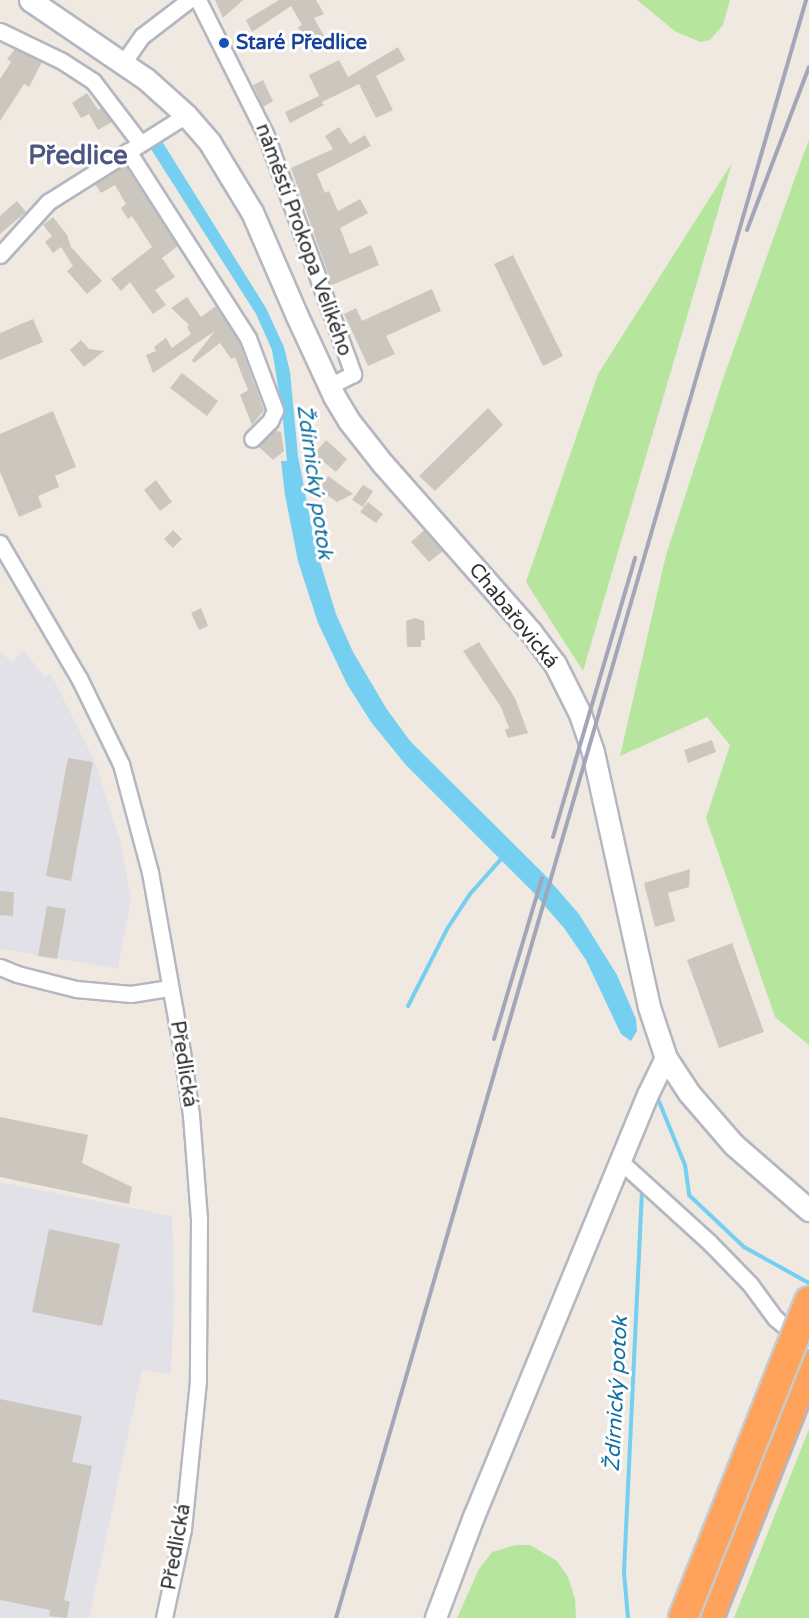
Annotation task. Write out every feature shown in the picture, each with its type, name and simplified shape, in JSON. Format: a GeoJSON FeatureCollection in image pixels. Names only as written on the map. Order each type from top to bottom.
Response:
{"type":"FeatureCollection","features":[{"type":"Feature","properties":{"kind":"highway"},"geometry":{"type":"LineString","coordinates":[[683,1618],[809,1301]]}},
{"type":"Feature","properties":{"kind":"highway"},"geometry":{"type":"LineString","coordinates":[[709,1618],[809,1366]]}},
{"type":"Feature","properties":{"kind":"main road","name":"náměstí Prokopa Velikého"},"geometry":{"type":"LineString","coordinates":[[30,0],[123,63],[186,115],[226,167],[252,212],[329,386]]}},
{"type":"Feature","properties":{"kind":"main road","name":"Chabařovická"},"geometry":{"type":"LineString","coordinates":[[329,386],[364,442],[531,632],[568,687],[593,752],[649,1008],[656,1035],[666,1058],[689,1093],[733,1144],[809,1210]]}},
{"type":"Feature","properties":{"kind":"street"},"geometry":{"type":"LineString","coordinates":[[123,63],[142,36],[189,0]]}},
{"type":"Feature","properties":{"kind":"street","name":"náměstí Prokopa Velikého"},"geometry":{"type":"LineString","coordinates":[[198,0],[273,152],[353,374],[329,386]]}},
{"type":"Feature","properties":{"kind":"street"},"geometry":{"type":"LineString","coordinates":[[0,31],[62,61],[93,81],[134,147],[248,338],[275,410],[270,421],[252,439]]}},
{"type":"Feature","properties":{"kind":"street"},"geometry":{"type":"LineString","coordinates":[[0,255],[48,202],[186,115]]}},
{"type":"Feature","properties":{"kind":"street","name":"Předlická"},"geometry":{"type":"LineString","coordinates":[[0,543],[79,678],[121,764],[150,872],[191,1115],[199,1218],[198,1381],[183,1529],[164,1618]]}},
{"type":"Feature","properties":{"kind":"street"},"geometry":{"type":"LineString","coordinates":[[0,967],[16,974],[76,989],[131,994],[170,988]]}},
{"type":"Feature","properties":{"kind":"street"},"geometry":{"type":"LineString","coordinates":[[436,1618],[474,1517],[626,1166],[666,1058]]}},
{"type":"Feature","properties":{"kind":"street"},"geometry":{"type":"LineString","coordinates":[[626,1166],[750,1284],[775,1318],[800,1338],[809,1341]]}},
{"type":"Feature","properties":{"kind":"shaded area"},"geometry":{"type":"Polygon","coordinates":[[[24,650],[44,677],[51,674],[95,762],[120,841],[131,898],[118,969],[0,949],[0,653],[13,662],[24,650]]]}},
{"type":"Feature","properties":{"kind":"shaded area"},"geometry":{"type":"Polygon","coordinates":[[[0,1182],[172,1216],[174,1297],[171,1374],[142,1370],[89,1618],[0,1618],[0,1182]]]}},
{"type":"Feature","properties":{"kind":"green space"},"geometry":{"type":"Polygon","coordinates":[[[637,0],[730,0],[723,25],[710,40],[701,42],[676,32],[637,0]]]}},
{"type":"Feature","properties":{"kind":"green space"},"geometry":{"type":"Polygon","coordinates":[[[809,139],[809,1045],[775,1017],[706,818],[730,745],[707,717],[620,756],[666,555],[724,376],[809,139]]]}},
{"type":"Feature","properties":{"kind":"green space"},"geometry":{"type":"Polygon","coordinates":[[[732,163],[583,671],[526,582],[598,374],[732,163]]]}},
{"type":"Feature","properties":{"kind":"green space"},"geometry":{"type":"Polygon","coordinates":[[[809,1429],[809,1618],[734,1618],[809,1429]]]}},
{"type":"Feature","properties":{"kind":"green space"},"geometry":{"type":"Polygon","coordinates":[[[516,1545],[530,1545],[557,1561],[568,1577],[575,1599],[576,1618],[457,1618],[479,1569],[492,1552],[516,1545]]]}},
{"type":"Feature","properties":{"kind":"water"},"geometry":{"type":"Polygon","coordinates":[[[160,138],[266,308],[284,347],[290,372],[298,456],[316,549],[336,614],[353,652],[386,708],[410,741],[545,875],[579,914],[617,975],[636,1019],[637,1031],[631,1041],[621,1034],[586,960],[564,928],[531,890],[405,764],[371,722],[347,684],[318,623],[298,561],[285,495],[281,461],[287,461],[282,410],[272,350],[256,314],[149,146],[160,138]]]}},
{"type":"Feature","properties":{"kind":"building"},"geometry":{"type":"Polygon","coordinates":[[[215,0],[243,0],[223,18],[215,0]]]}},
{"type":"Feature","properties":{"kind":"building"},"geometry":{"type":"Polygon","coordinates":[[[279,0],[316,0],[324,14],[314,18],[328,43],[312,52],[298,27],[302,25],[291,6],[252,32],[246,20],[279,0]]]}},
{"type":"Feature","properties":{"kind":"building"},"geometry":{"type":"Polygon","coordinates":[[[398,47],[405,60],[376,76],[393,110],[376,118],[359,84],[322,102],[324,105],[290,123],[285,112],[319,96],[309,75],[339,60],[348,77],[398,47]]]}},
{"type":"Feature","properties":{"kind":"building"},"geometry":{"type":"Polygon","coordinates":[[[15,49],[42,62],[29,87],[24,84],[0,121],[0,79],[11,62],[7,59],[15,49]]]}},
{"type":"Feature","properties":{"kind":"building"},"geometry":{"type":"Polygon","coordinates":[[[263,80],[273,101],[263,107],[253,85],[263,80]]]}},
{"type":"Feature","properties":{"kind":"building"},"geometry":{"type":"Polygon","coordinates":[[[87,93],[98,110],[101,108],[112,122],[98,130],[89,114],[81,118],[72,103],[87,93]]]}},
{"type":"Feature","properties":{"kind":"building"},"geometry":{"type":"Polygon","coordinates":[[[339,127],[350,144],[365,135],[371,146],[317,174],[325,193],[329,191],[338,211],[360,199],[368,213],[340,228],[350,254],[371,245],[379,265],[332,285],[291,168],[333,149],[325,136],[339,127]]]}},
{"type":"Feature","properties":{"kind":"building"},"geometry":{"type":"Polygon","coordinates":[[[125,165],[178,246],[162,258],[175,277],[155,290],[166,305],[153,314],[130,282],[121,291],[111,279],[152,247],[132,216],[128,219],[121,208],[126,204],[115,185],[101,193],[95,184],[125,165]]]}},
{"type":"Feature","properties":{"kind":"building"},"geometry":{"type":"Polygon","coordinates":[[[17,201],[26,212],[0,234],[0,216],[17,201]]]}},
{"type":"Feature","properties":{"kind":"building"},"geometry":{"type":"Polygon","coordinates":[[[53,217],[67,235],[71,247],[102,281],[87,294],[67,271],[73,266],[61,247],[53,253],[45,242],[52,236],[43,225],[53,217]]]}},
{"type":"Feature","properties":{"kind":"building"},"geometry":{"type":"Polygon","coordinates":[[[513,255],[563,356],[543,366],[494,264],[513,255]]]}},
{"type":"Feature","properties":{"kind":"building"},"geometry":{"type":"Polygon","coordinates":[[[432,289],[441,311],[386,336],[395,354],[368,366],[344,314],[356,308],[362,321],[432,289]]]}},
{"type":"Feature","properties":{"kind":"building"},"geometry":{"type":"Polygon","coordinates":[[[187,297],[201,317],[216,306],[239,342],[264,410],[252,425],[240,395],[248,390],[235,357],[231,359],[220,343],[194,363],[192,360],[215,331],[153,373],[146,355],[156,351],[154,347],[166,338],[172,348],[191,334],[187,327],[189,325],[171,308],[187,297]]]}},
{"type":"Feature","properties":{"kind":"building"},"geometry":{"type":"Polygon","coordinates":[[[33,319],[43,342],[0,360],[0,333],[33,319]]]}},
{"type":"Feature","properties":{"kind":"building"},"geometry":{"type":"Polygon","coordinates":[[[81,340],[89,349],[104,351],[84,367],[70,350],[81,340]]]}},
{"type":"Feature","properties":{"kind":"building"},"geometry":{"type":"Polygon","coordinates":[[[182,373],[218,401],[207,416],[170,388],[182,373]]]}},
{"type":"Feature","properties":{"kind":"building"},"geometry":{"type":"Polygon","coordinates":[[[488,408],[503,425],[435,491],[419,476],[488,408]]]}},
{"type":"Feature","properties":{"kind":"building"},"geometry":{"type":"Polygon","coordinates":[[[53,411],[76,467],[55,476],[59,487],[38,496],[42,507],[19,517],[0,472],[0,434],[53,411]]]}},
{"type":"Feature","properties":{"kind":"building"},"geometry":{"type":"Polygon","coordinates":[[[274,430],[281,432],[284,451],[273,460],[258,446],[274,430]]]}},
{"type":"Feature","properties":{"kind":"building"},"geometry":{"type":"Polygon","coordinates":[[[326,440],[347,459],[336,472],[314,454],[326,440]]]}},
{"type":"Feature","properties":{"kind":"building"},"geometry":{"type":"Polygon","coordinates":[[[328,476],[353,494],[337,502],[318,489],[328,476]]]}},
{"type":"Feature","properties":{"kind":"building"},"geometry":{"type":"Polygon","coordinates":[[[156,480],[172,502],[160,511],[144,490],[156,480]]]}},
{"type":"Feature","properties":{"kind":"building"},"geometry":{"type":"Polygon","coordinates":[[[363,485],[373,491],[363,507],[352,500],[363,485]]]}},
{"type":"Feature","properties":{"kind":"building"},"geometry":{"type":"Polygon","coordinates":[[[368,502],[383,514],[376,523],[360,512],[368,502]]]}},
{"type":"Feature","properties":{"kind":"building"},"geometry":{"type":"Polygon","coordinates":[[[173,530],[182,539],[173,548],[164,539],[173,530]]]}},
{"type":"Feature","properties":{"kind":"building"},"geometry":{"type":"Polygon","coordinates":[[[424,530],[443,551],[429,562],[411,542],[424,530]]]}},
{"type":"Feature","properties":{"kind":"building"},"geometry":{"type":"Polygon","coordinates":[[[201,608],[208,626],[199,630],[191,613],[201,608]]]}},
{"type":"Feature","properties":{"kind":"building"},"geometry":{"type":"Polygon","coordinates":[[[415,618],[424,621],[425,640],[421,640],[421,647],[407,647],[406,621],[415,618]]]}},
{"type":"Feature","properties":{"kind":"building"},"geometry":{"type":"Polygon","coordinates":[[[479,642],[515,698],[528,733],[508,738],[505,730],[509,728],[501,707],[463,651],[479,642]]]}},
{"type":"Feature","properties":{"kind":"building"},"geometry":{"type":"Polygon","coordinates":[[[712,740],[716,752],[688,763],[684,750],[712,740]]]}},
{"type":"Feature","properties":{"kind":"building"},"geometry":{"type":"Polygon","coordinates":[[[68,758],[93,762],[71,881],[46,876],[68,758]]]}},
{"type":"Feature","properties":{"kind":"building"},"geometry":{"type":"Polygon","coordinates":[[[690,869],[689,887],[668,893],[675,921],[655,927],[644,883],[690,869]]]}},
{"type":"Feature","properties":{"kind":"building"},"geometry":{"type":"Polygon","coordinates":[[[0,891],[14,892],[13,916],[0,915],[0,891]]]}},
{"type":"Feature","properties":{"kind":"building"},"geometry":{"type":"Polygon","coordinates":[[[47,906],[66,909],[57,959],[38,956],[47,906]]]}},
{"type":"Feature","properties":{"kind":"building"},"geometry":{"type":"Polygon","coordinates":[[[732,943],[764,1032],[719,1048],[687,960],[732,943]]]}},
{"type":"Feature","properties":{"kind":"building"},"geometry":{"type":"Polygon","coordinates":[[[0,1117],[88,1135],[82,1163],[132,1187],[129,1204],[0,1177],[0,1117]]]}},
{"type":"Feature","properties":{"kind":"building"},"geometry":{"type":"Polygon","coordinates":[[[49,1229],[120,1244],[102,1326],[32,1312],[49,1229]]]}},
{"type":"Feature","properties":{"kind":"building"},"geometry":{"type":"Polygon","coordinates":[[[0,1399],[82,1416],[72,1462],[92,1466],[64,1600],[70,1602],[67,1618],[49,1616],[50,1610],[0,1600],[0,1399]]]}},
{"type":"Feature","properties":{"kind":"waterway"},"geometry":{"type":"LineString","coordinates":[[408,1006],[447,929],[470,894],[502,858]]}},
{"type":"Feature","properties":{"kind":"waterway","name":"Ždírnický potok"},"geometry":{"type":"LineString","coordinates":[[658,1099],[685,1165],[689,1195],[744,1247],[809,1283]]}},
{"type":"Feature","properties":{"kind":"waterway","name":"Ždírnický potok"},"geometry":{"type":"LineString","coordinates":[[628,1618],[624,1572],[642,1187]]}},
{"type":"Feature","properties":{"kind":"railway"},"geometry":{"type":"LineString","coordinates":[[336,1618],[806,0]]}},
{"type":"Feature","properties":{"kind":"railway"},"geometry":{"type":"LineString","coordinates":[[747,230],[809,67]]}},
{"type":"Feature","properties":{"kind":"railway"},"geometry":{"type":"LineString","coordinates":[[553,837],[635,558]]}},
{"type":"Feature","properties":{"kind":"railway"},"geometry":{"type":"LineString","coordinates":[[494,1039],[542,878]]}},
{"type":"Feature","properties":{"kind":"place","name":"Staré Předlice"},"geometry":{"type":"Point","coordinates":[224,43]}},
{"type":"Feature","properties":{"kind":"district","name":"Předlice"},"geometry":{"type":"Point","coordinates":[78,156]}}]}
